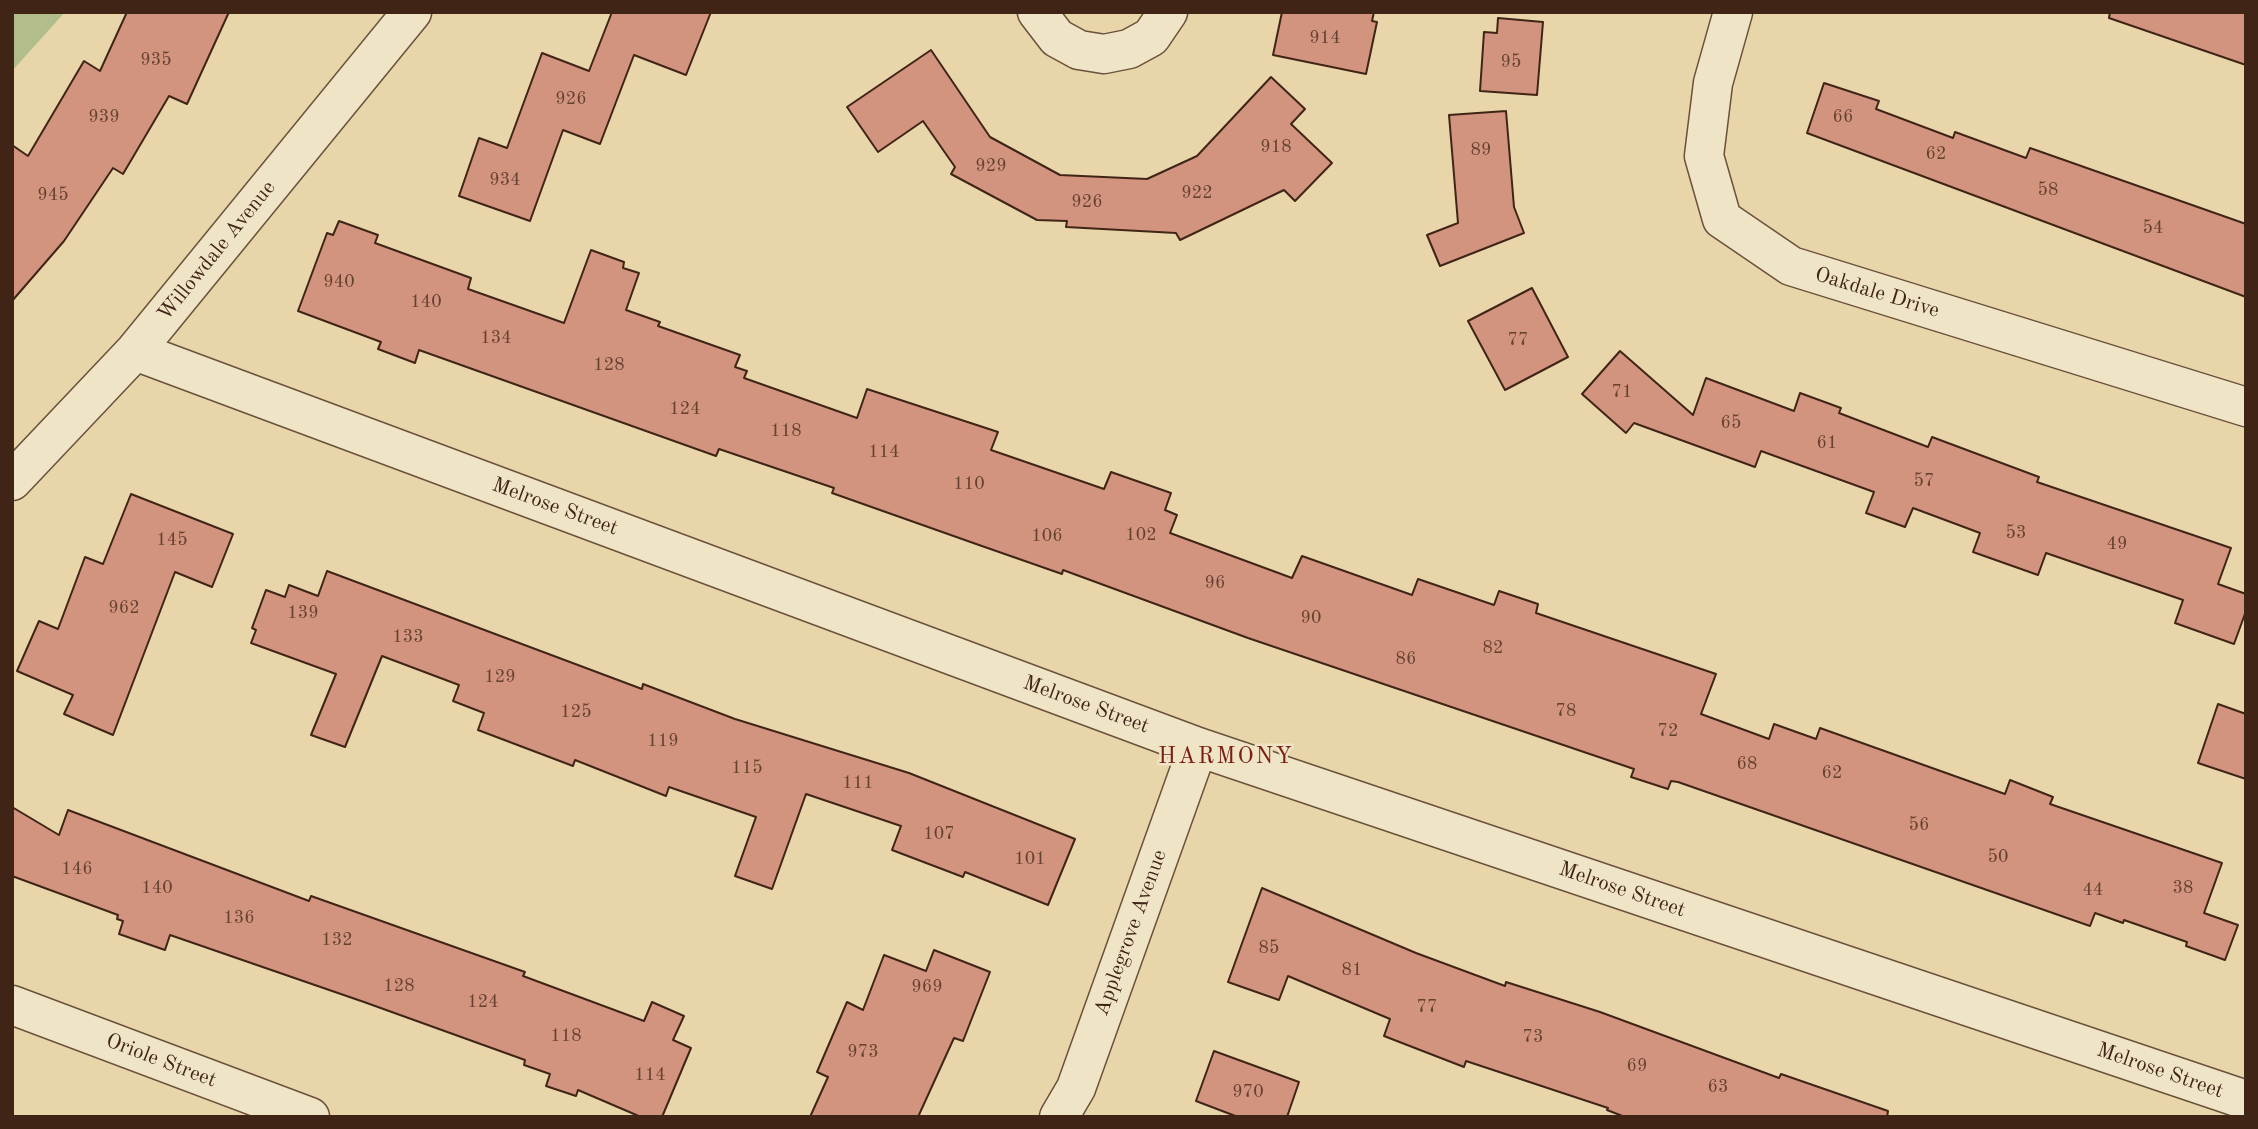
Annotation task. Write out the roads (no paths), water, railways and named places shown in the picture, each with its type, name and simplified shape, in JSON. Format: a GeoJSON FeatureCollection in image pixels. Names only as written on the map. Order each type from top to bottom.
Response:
{"type":"FeatureCollection","features":[{"type":"Feature","properties":{"kind":"street","name":"Willowdale Avenue"},"geometry":{"type":"LineString","coordinates":[[12,481],[135,351],[412,12]]}},
{"type":"Feature","properties":{"kind":"street"},"geometry":{"type":"LineString","coordinates":[[1037,12],[1057,38],[1079,50],[1104,54],[1129,49],[1151,37],[1168,12]]}},
{"type":"Feature","properties":{"kind":"street","name":"Oakdale Drive"},"geometry":{"type":"LineString","coordinates":[[1732,12],[1713,83],[1704,156],[1722,219],[1791,266],[2246,407]]}},
{"type":"Feature","properties":{"kind":"street","name":"Melrose Street"},"geometry":{"type":"LineString","coordinates":[[135,351],[1198,747],[2246,1100]]}},
{"type":"Feature","properties":{"kind":"street","name":"Applegrove Avenue"},"geometry":{"type":"LineString","coordinates":[[1059,1117],[1076,1088],[1198,747]]}},
{"type":"Feature","properties":{"kind":"street","name":"Oriole Street"},"geometry":{"type":"LineString","coordinates":[[12,1005],[310,1117]]}},
{"type":"Feature","properties":{"kind":"district","name":"HARMONY"},"geometry":{"type":"Point","coordinates":[1226,757]}}]}
